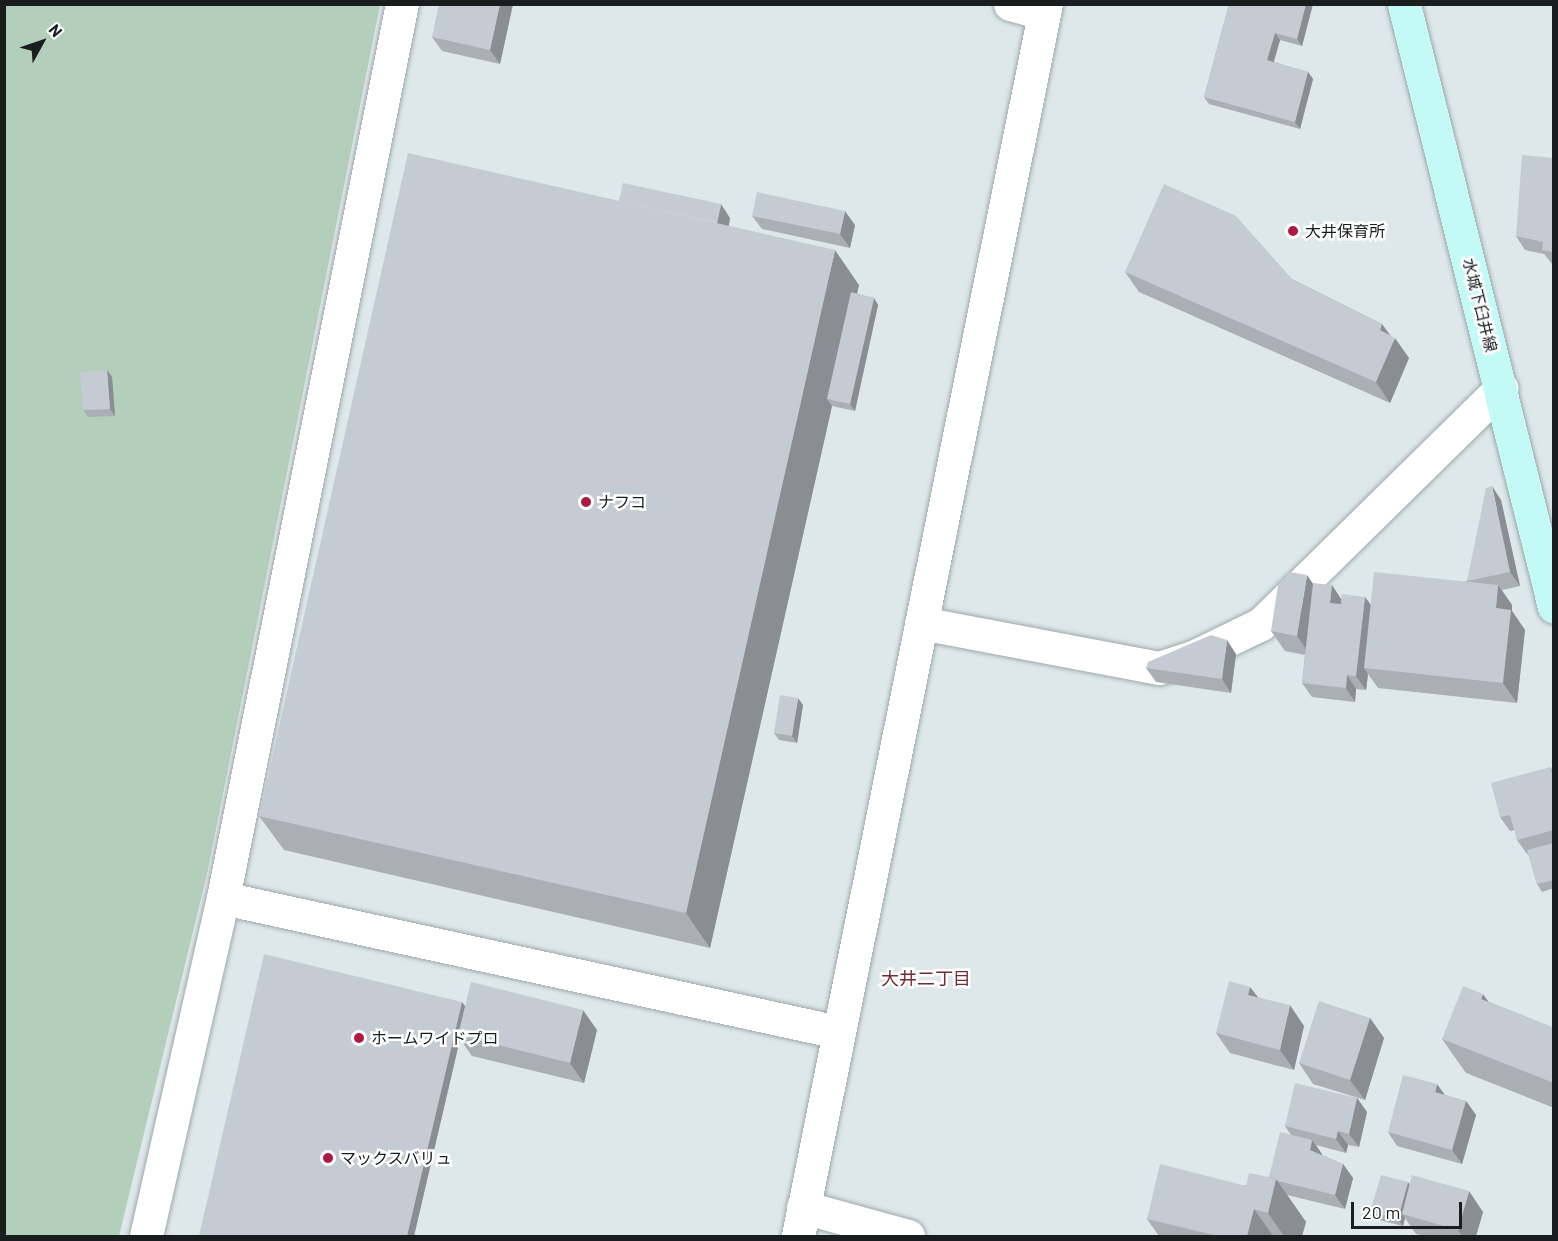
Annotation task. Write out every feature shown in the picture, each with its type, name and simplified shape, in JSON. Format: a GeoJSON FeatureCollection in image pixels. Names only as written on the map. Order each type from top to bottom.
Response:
{"type":"FeatureCollection","features":[{"type":"Feature","properties":{"kind":"main road","name":"水城下臼井線"},"geometry":{"type":"LineString","coordinates":[[1404,4],[1554,607]]}},
{"type":"Feature","properties":{"kind":"street"},"geometry":{"type":"LineString","coordinates":[[146,1236],[223,898],[402,4]]}},
{"type":"Feature","properties":{"kind":"street"},"geometry":{"type":"LineString","coordinates":[[908,1236],[801,1222],[1045,9],[1010,4]]}},
{"type":"Feature","properties":{"kind":"street"},"geometry":{"type":"LineString","coordinates":[[921,622],[1159,668],[1195,656],[1261,624],[1501,388]]}},
{"type":"Feature","properties":{"kind":"street"},"geometry":{"type":"LineString","coordinates":[[223,898],[838,1032]]}},
{"type":"Feature","properties":{"kind":"green space"},"geometry":{"type":"Polygon","coordinates":[[[5,5],[380,5],[207,874],[119,1236],[5,1236],[5,5]]]}},
{"type":"Feature","properties":{"kind":"building"},"geometry":{"type":"Polygon","coordinates":[[[439,4],[500,4],[490,50],[432,37],[439,4]]]}},
{"type":"Feature","properties":{"kind":"building"},"geometry":{"type":"Polygon","coordinates":[[[1229,4],[1306,4],[1297,39],[1275,33],[1267,60],[1308,72],[1295,122],[1204,97],[1229,4]]]}},
{"type":"Feature","properties":{"kind":"building","name":"ナフコ"},"geometry":{"type":"Polygon","coordinates":[[[408,153],[835,250],[686,913],[259,816],[408,153]]]}},
{"type":"Feature","properties":{"kind":"building"},"geometry":{"type":"Polygon","coordinates":[[[1522,155],[1554,158],[1554,252],[1542,250],[1543,242],[1516,236],[1522,155]]]}},
{"type":"Feature","properties":{"kind":"building"},"geometry":{"type":"Polygon","coordinates":[[[623,183],[721,204],[717,223],[619,201],[623,183]]]}},
{"type":"Feature","properties":{"kind":"building"},"geometry":{"type":"Polygon","coordinates":[[[1164,184],[1236,216],[1292,279],[1382,324],[1380,330],[1395,338],[1376,382],[1125,272],[1164,184]]]}},
{"type":"Feature","properties":{"kind":"building"},"geometry":{"type":"Polygon","coordinates":[[[757,192],[845,211],[840,234],[752,216],[757,192]]]}},
{"type":"Feature","properties":{"kind":"building"},"geometry":{"type":"Polygon","coordinates":[[[851,292],[874,298],[850,404],[827,399],[851,292]]]}},
{"type":"Feature","properties":{"kind":"building"},"geometry":{"type":"Polygon","coordinates":[[[107,370],[110,409],[83,410],[80,372],[107,370]]]}},
{"type":"Feature","properties":{"kind":"building"},"geometry":{"type":"Polygon","coordinates":[[[1492,486],[1510,572],[1467,581],[1486,488],[1492,486]]]}},
{"type":"Feature","properties":{"kind":"building"},"geometry":{"type":"Polygon","coordinates":[[[1290,572],[1307,575],[1297,636],[1271,631],[1278,585],[1290,572]]]}},
{"type":"Feature","properties":{"kind":"building"},"geometry":{"type":"Polygon","coordinates":[[[1374,572],[1498,585],[1496,608],[1511,610],[1503,683],[1364,668],[1374,572]]]}},
{"type":"Feature","properties":{"kind":"building"},"geometry":{"type":"Polygon","coordinates":[[[1313,583],[1332,585],[1330,603],[1341,604],[1342,594],[1365,597],[1356,676],[1347,675],[1346,688],[1302,683],[1313,583]]]}},
{"type":"Feature","properties":{"kind":"building"},"geometry":{"type":"Polygon","coordinates":[[[1211,635],[1227,640],[1222,679],[1146,668],[1148,662],[1211,635]]]}},
{"type":"Feature","properties":{"kind":"building"},"geometry":{"type":"Polygon","coordinates":[[[780,695],[798,698],[792,736],[774,733],[780,695]]]}},
{"type":"Feature","properties":{"kind":"building"},"geometry":{"type":"Polygon","coordinates":[[[1550,767],[1554,780],[1554,830],[1517,840],[1510,815],[1500,817],[1491,783],[1550,767]]]}},
{"type":"Feature","properties":{"kind":"building"},"geometry":{"type":"Polygon","coordinates":[[[1554,843],[1554,880],[1537,884],[1527,850],[1554,843]]]}},
{"type":"Feature","properties":{"kind":"building"},"geometry":{"type":"Polygon","coordinates":[[[264,954],[462,1002],[407,1236],[199,1236],[264,954]]]}},
{"type":"Feature","properties":{"kind":"building"},"geometry":{"type":"Polygon","coordinates":[[[1229,981],[1250,987],[1248,995],[1290,1005],[1280,1050],[1216,1033],[1229,981]]]}},
{"type":"Feature","properties":{"kind":"building"},"geometry":{"type":"Polygon","coordinates":[[[471,982],[583,1010],[570,1063],[458,1035],[471,982]]]}},
{"type":"Feature","properties":{"kind":"building"},"geometry":{"type":"Polygon","coordinates":[[[1463,986],[1483,994],[1481,999],[1554,1028],[1554,1083],[1442,1039],[1463,986]]]}},
{"type":"Feature","properties":{"kind":"building"},"geometry":{"type":"Polygon","coordinates":[[[1319,1001],[1370,1018],[1350,1080],[1299,1063],[1319,1001]]]}},
{"type":"Feature","properties":{"kind":"building"},"geometry":{"type":"Polygon","coordinates":[[[1403,1075],[1437,1084],[1435,1092],[1466,1101],[1452,1150],[1388,1132],[1403,1075]]]}},
{"type":"Feature","properties":{"kind":"building"},"geometry":{"type":"Polygon","coordinates":[[[1295,1083],[1357,1098],[1349,1134],[1338,1131],[1336,1139],[1285,1126],[1295,1083]]]}},
{"type":"Feature","properties":{"kind":"building"},"geometry":{"type":"Polygon","coordinates":[[[1280,1132],[1312,1140],[1310,1150],[1343,1164],[1335,1195],[1269,1177],[1280,1132]]]}},
{"type":"Feature","properties":{"kind":"building"},"geometry":{"type":"Polygon","coordinates":[[[1160,1164],[1246,1186],[1249,1173],[1276,1179],[1268,1213],[1254,1209],[1247,1236],[1218,1236],[1147,1219],[1160,1164]]]}},
{"type":"Feature","properties":{"kind":"building"},"geometry":{"type":"Polygon","coordinates":[[[1381,1175],[1408,1182],[1398,1219],[1370,1212],[1381,1175]]]}},
{"type":"Feature","properties":{"kind":"building"},"geometry":{"type":"Polygon","coordinates":[[[1412,1175],[1469,1191],[1458,1230],[1402,1214],[1412,1175]]]}},
{"type":"Feature","properties":{"kind":"place","name":"大井保育所"},"geometry":{"type":"Point","coordinates":[1293,231]}},
{"type":"Feature","properties":{"kind":"place","name":"ナフコ"},"geometry":{"type":"Point","coordinates":[586,502]}},
{"type":"Feature","properties":{"kind":"place","name":"ホームワイドプロ"},"geometry":{"type":"Point","coordinates":[359,1038]}},
{"type":"Feature","properties":{"kind":"place","name":"マックスバリュ"},"geometry":{"type":"Point","coordinates":[328,1158]}},
{"type":"Feature","properties":{"kind":"district","name":"大井二丁目"},"geometry":{"type":"Point","coordinates":[926,978]}}]}
